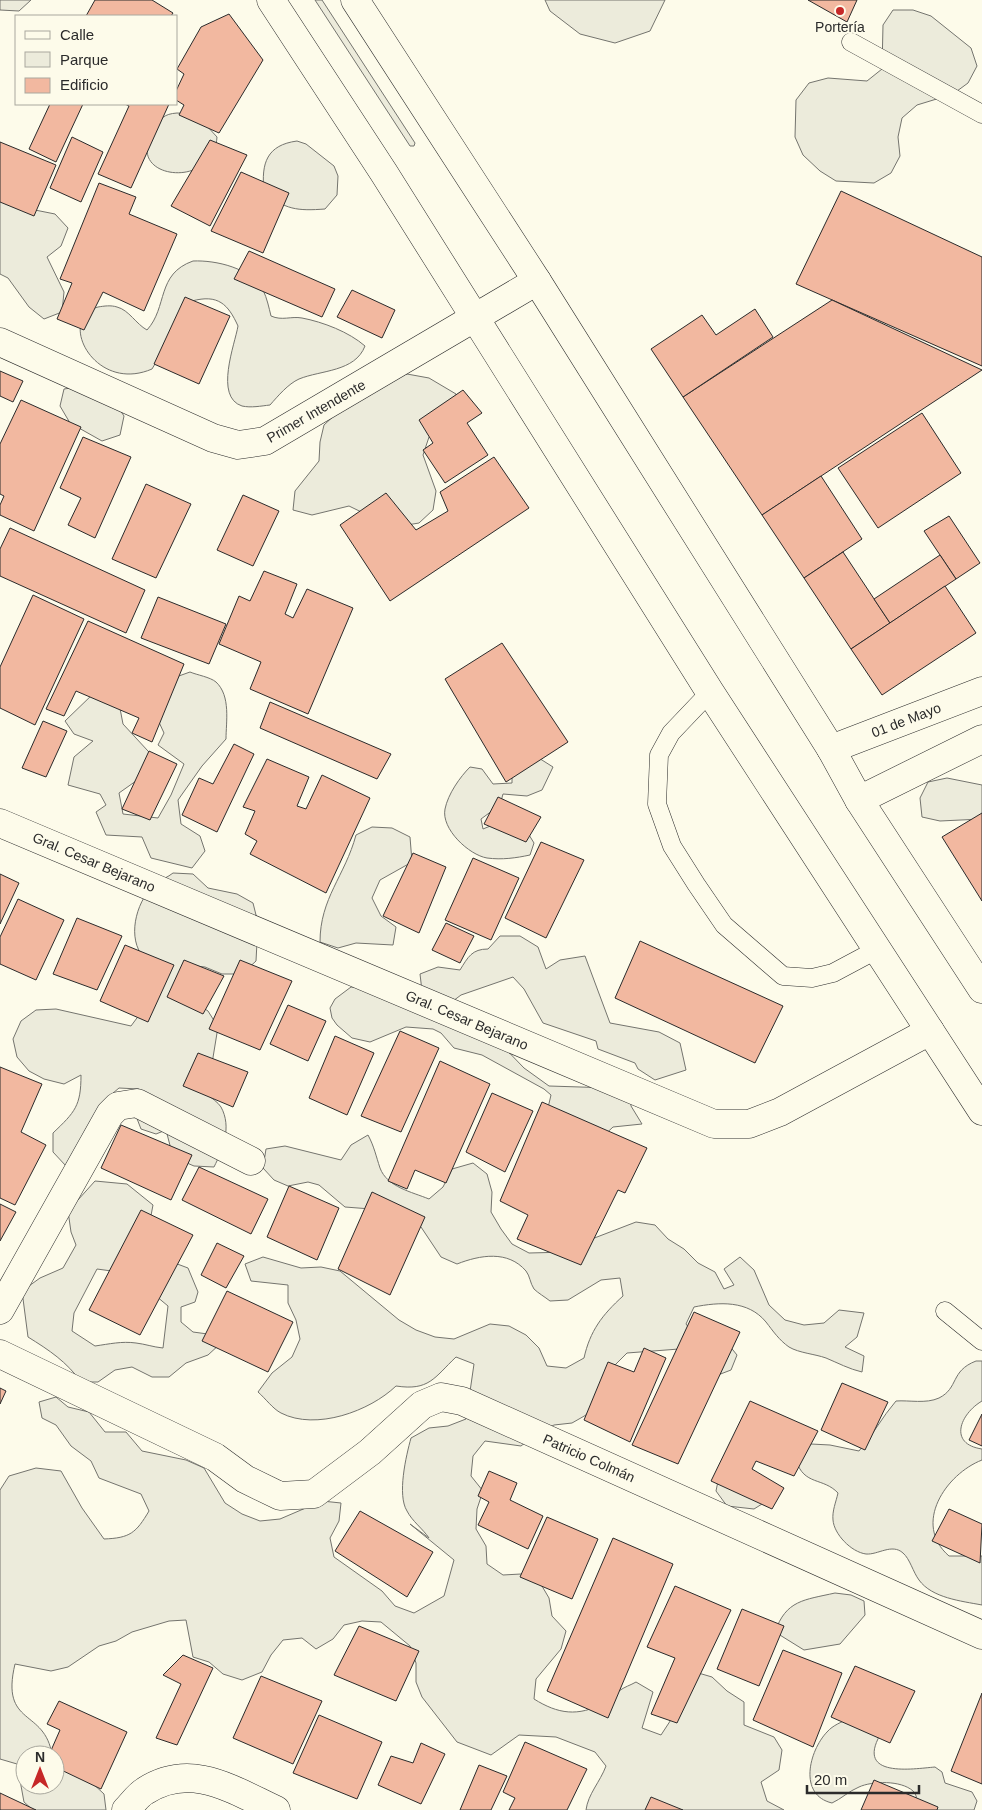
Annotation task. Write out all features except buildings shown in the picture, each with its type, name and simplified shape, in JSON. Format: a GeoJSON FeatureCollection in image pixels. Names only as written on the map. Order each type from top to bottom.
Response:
{"type":"FeatureCollection","features":[{"type":"Feature","properties":{"kind":"main road"},"geometry":{"type":"LineString","coordinates":[[271,0],[384,173],[710,692],[982,1111]]}},
{"type":"Feature","properties":{"kind":"main road"},"geometry":{"type":"LineString","coordinates":[[355,0],[537,281],[831,749],[859,800],[982,989]]}},
{"type":"Feature","properties":{"kind":"main road","name":"Primer Intendente"},"geometry":{"type":"LineString","coordinates":[[0,342],[213,438],[238,445],[265,441],[537,281]]}},
{"type":"Feature","properties":{"kind":"main road","name":"01 de Mayo"},"geometry":{"type":"LineString","coordinates":[[831,749],[982,691]]}},
{"type":"Feature","properties":{"kind":"main road"},"geometry":{"type":"LineString","coordinates":[[859,800],[982,738]]}},
{"type":"Feature","properties":{"kind":"main road","name":"Gral. Cesar Bejarano"},"geometry":{"type":"LineString","coordinates":[[0,823],[714,1124],[749,1124],[780,1112],[930,1031]]}},
{"type":"Feature","properties":{"kind":"main road"},"geometry":{"type":"LineString","coordinates":[[0,1310],[110,1114],[118,1106],[137,1103],[251,1160]]}},
{"type":"Feature","properties":{"kind":"main road","name":"Patricio Colmán"},"geometry":{"type":"LineString","coordinates":[[0,1354],[215,1457],[245,1479],[280,1496],[314,1494],[370,1452],[422,1405],[441,1397],[462,1401],[982,1635]]}},
{"type":"Feature","properties":{"kind":"main road"},"geometry":{"type":"LineString","coordinates":[[126,1810],[144,1792],[164,1781],[183,1778],[212,1780],[276,1810]]}},
{"type":"Feature","properties":{"kind":"lane"},"geometry":{"type":"LineString","coordinates":[[851,42],[982,114]]}},
{"type":"Feature","properties":{"kind":"lane"},"geometry":{"type":"LineString","coordinates":[[710,692],[671,733],[659,755],[657,804],[672,846],[696,884],[724,925],[783,976],[812,978],[833,973],[878,949]]}},
{"type":"Feature","properties":{"kind":"lane"},"geometry":{"type":"LineString","coordinates":[[945,1311],[982,1341]]}},
{"type":"Feature","properties":{"kind":"green space"},"geometry":{"type":"Polygon","coordinates":[[[0,0],[31,0],[19,11],[0,10],[0,0]]]}},
{"type":"Feature","properties":{"kind":"green space"},"geometry":{"type":"Polygon","coordinates":[[[315,0],[322,0],[415,143],[414,146],[410,146],[315,0]]]}},
{"type":"Feature","properties":{"kind":"green space"},"geometry":{"type":"Polygon","coordinates":[[[545,0],[665,0],[650,31],[615,43],[580,34],[550,11],[545,0]]]}},
{"type":"Feature","properties":{"kind":"green space"},"geometry":{"type":"Polygon","coordinates":[[[893,10],[913,10],[931,16],[971,48],[977,66],[968,83],[953,94],[917,105],[902,118],[898,137],[900,156],[891,173],[874,183],[836,181],[820,171],[803,155],[795,137],[796,100],[809,83],[828,78],[867,81],[882,69],[883,25],[893,10]]]}},
{"type":"Feature","properties":{"kind":"green space"},"geometry":{"type":"Polygon","coordinates":[[[169,114],[196,114],[217,137],[213,153],[204,164],[191,171],[178,173],[165,171],[154,165],[148,156],[148,144],[159,122],[169,114]]]}},
{"type":"Feature","properties":{"kind":"green space"},"geometry":{"type":"Polygon","coordinates":[[[297,141],[306,144],[334,166],[338,176],[337,195],[325,209],[307,210],[285,206],[264,191],[264,172],[268,157],[279,147],[297,141]]]}},
{"type":"Feature","properties":{"kind":"green space"},"geometry":{"type":"Polygon","coordinates":[[[0,196],[35,210],[55,214],[68,228],[61,246],[47,257],[64,292],[62,312],[44,319],[29,307],[8,278],[0,274],[0,196]]]}},
{"type":"Feature","properties":{"kind":"green space"},"geometry":{"type":"Polygon","coordinates":[[[193,261],[222,264],[250,276],[263,290],[271,316],[302,318],[318,322],[344,332],[365,346],[354,361],[346,365],[295,381],[283,390],[270,405],[242,406],[234,401],[229,392],[228,381],[228,369],[238,326],[230,312],[221,303],[215,300],[201,299],[192,301],[152,369],[131,374],[113,371],[98,363],[88,352],[81,338],[81,325],[86,314],[98,307],[115,306],[125,311],[147,330],[158,311],[168,282],[173,274],[181,267],[193,261]]]}},
{"type":"Feature","properties":{"kind":"green space"},"geometry":{"type":"Polygon","coordinates":[[[407,374],[429,378],[456,394],[456,413],[429,437],[423,455],[436,491],[433,510],[419,523],[401,526],[382,522],[349,506],[312,515],[293,510],[295,491],[319,461],[320,442],[324,425],[338,412],[389,379],[407,374]]]}},
{"type":"Feature","properties":{"kind":"green space"},"geometry":{"type":"Polygon","coordinates":[[[84,386],[116,404],[124,416],[120,435],[102,441],[70,423],[60,406],[64,389],[84,386]]]}},
{"type":"Feature","properties":{"kind":"green space"},"geometry":{"type":"Polygon","coordinates":[[[190,672],[213,680],[221,688],[226,702],[227,717],[226,739],[202,766],[178,800],[181,824],[200,836],[205,851],[192,868],[151,858],[142,837],[106,835],[96,812],[106,805],[100,794],[68,785],[74,757],[93,741],[74,734],[65,721],[94,693],[118,698],[123,724],[160,764],[119,793],[123,814],[158,818],[171,795],[184,764],[158,745],[164,733],[152,707],[162,682],[190,672]]]}},
{"type":"Feature","properties":{"kind":"green space"},"geometry":{"type":"Polygon","coordinates":[[[534,755],[553,767],[542,790],[527,796],[503,794],[500,805],[481,819],[483,829],[500,822],[526,830],[534,843],[530,855],[493,859],[472,852],[458,840],[447,825],[445,809],[455,786],[470,767],[482,769],[493,784],[512,783],[512,764],[534,755]]]}},
{"type":"Feature","properties":{"kind":"green space"},"geometry":{"type":"Polygon","coordinates":[[[947,778],[982,785],[982,819],[940,821],[922,817],[920,798],[928,782],[947,778]]]}},
{"type":"Feature","properties":{"kind":"green space"},"geometry":{"type":"Polygon","coordinates":[[[372,827],[392,828],[410,837],[412,862],[380,880],[372,898],[381,916],[396,927],[393,945],[356,943],[338,948],[320,942],[321,926],[328,900],[346,863],[356,835],[372,827]]]}},
{"type":"Feature","properties":{"kind":"green space"},"geometry":{"type":"Polygon","coordinates":[[[173,873],[193,874],[208,888],[237,894],[253,903],[258,923],[256,961],[242,974],[222,974],[205,967],[186,965],[192,1000],[208,1011],[218,1027],[207,1094],[220,1105],[226,1122],[225,1138],[220,1153],[214,1167],[194,1166],[173,1157],[166,1130],[156,1134],[141,1129],[136,1116],[153,1101],[139,1089],[119,1088],[106,1099],[66,1166],[53,1152],[53,1133],[72,1114],[75,1108],[80,1094],[81,1075],[64,1084],[44,1079],[29,1071],[17,1057],[13,1039],[21,1021],[36,1010],[56,1009],[131,1026],[165,980],[141,954],[137,946],[135,936],[136,916],[144,897],[150,889],[173,873]]]}},
{"type":"Feature","properties":{"kind":"green space"},"geometry":{"type":"Polygon","coordinates":[[[500,936],[520,936],[538,947],[546,969],[560,960],[585,956],[610,1023],[659,1032],[680,1043],[686,1070],[655,1080],[638,1069],[635,1063],[598,1049],[596,1041],[543,1023],[524,989],[513,977],[461,995],[449,1004],[422,991],[420,974],[438,967],[460,970],[474,952],[488,949],[500,936]]]}},
{"type":"Feature","properties":{"kind":"green space"},"geometry":{"type":"Polygon","coordinates":[[[351,987],[371,988],[496,1039],[524,1068],[549,1086],[612,1088],[631,1096],[631,1106],[642,1124],[613,1127],[598,1141],[547,1112],[551,1095],[544,1089],[482,1055],[454,1048],[441,1033],[433,1029],[406,1027],[370,1042],[352,1038],[337,1025],[332,1018],[330,1008],[335,999],[351,987]]]}},
{"type":"Feature","properties":{"kind":"green space"},"geometry":{"type":"Polygon","coordinates":[[[368,1135],[380,1168],[388,1180],[401,1188],[429,1199],[443,1187],[452,1169],[473,1163],[487,1174],[492,1192],[491,1212],[501,1229],[512,1244],[529,1253],[568,1252],[584,1242],[636,1222],[655,1225],[668,1239],[684,1249],[698,1263],[715,1272],[724,1289],[734,1285],[724,1269],[740,1257],[754,1270],[769,1305],[785,1320],[804,1325],[824,1323],[839,1310],[864,1313],[857,1337],[845,1347],[864,1356],[862,1372],[826,1358],[797,1351],[789,1347],[759,1315],[742,1306],[713,1304],[694,1307],[686,1324],[696,1337],[724,1339],[737,1355],[731,1370],[710,1378],[679,1349],[627,1353],[613,1367],[597,1400],[586,1415],[572,1423],[554,1425],[536,1434],[521,1446],[485,1441],[473,1456],[471,1476],[483,1491],[477,1509],[476,1529],[486,1546],[487,1564],[503,1575],[521,1574],[539,1581],[549,1598],[552,1616],[566,1631],[561,1649],[536,1679],[534,1699],[560,1711],[577,1712],[604,1703],[621,1690],[636,1682],[653,1692],[642,1728],[661,1735],[678,1709],[695,1672],[712,1677],[727,1691],[744,1702],[744,1725],[774,1737],[782,1750],[779,1770],[761,1782],[767,1801],[784,1810],[586,1810],[589,1799],[606,1766],[595,1752],[556,1737],[519,1735],[491,1755],[457,1742],[422,1697],[416,1682],[416,1663],[410,1646],[381,1622],[362,1621],[344,1625],[333,1639],[316,1649],[302,1638],[283,1640],[271,1655],[262,1672],[242,1680],[223,1674],[209,1662],[193,1657],[186,1620],[169,1621],[132,1632],[116,1641],[99,1646],[68,1667],[51,1671],[15,1664],[12,1684],[13,1698],[25,1716],[41,1730],[49,1745],[15,1745],[15,1763],[0,1759],[0,1490],[9,1476],[36,1468],[61,1471],[82,1508],[104,1539],[126,1536],[131,1533],[140,1525],[149,1511],[141,1494],[99,1478],[91,1461],[71,1446],[56,1425],[42,1418],[39,1402],[56,1397],[68,1407],[89,1412],[105,1432],[126,1432],[142,1451],[186,1460],[204,1468],[225,1503],[242,1514],[260,1521],[280,1519],[322,1501],[341,1503],[339,1521],[330,1538],[334,1557],[382,1591],[395,1606],[414,1613],[444,1596],[454,1560],[410,1524],[429,1538],[412,1518],[404,1504],[403,1475],[409,1446],[411,1438],[429,1428],[448,1426],[466,1419],[474,1364],[456,1357],[436,1377],[424,1385],[416,1387],[396,1386],[372,1403],[342,1416],[310,1420],[295,1418],[281,1413],[258,1392],[272,1373],[292,1357],[300,1339],[296,1320],[288,1303],[288,1285],[251,1281],[245,1264],[263,1257],[301,1268],[321,1267],[340,1271],[399,1320],[416,1330],[435,1337],[454,1339],[490,1324],[509,1326],[526,1335],[539,1348],[547,1366],[566,1368],[584,1358],[593,1332],[598,1324],[623,1296],[620,1278],[601,1280],[568,1300],[550,1301],[534,1289],[526,1271],[519,1264],[511,1260],[493,1256],[475,1258],[457,1264],[441,1257],[421,1227],[384,1210],[345,1207],[319,1185],[308,1182],[288,1186],[274,1180],[263,1168],[266,1149],[285,1146],[341,1160],[351,1145],[368,1135]]]}},
{"type":"Feature","properties":{"kind":"green space"},"geometry":{"type":"Polygon","coordinates":[[[95,1181],[127,1184],[153,1205],[149,1226],[119,1272],[97,1269],[74,1313],[72,1331],[95,1346],[131,1342],[163,1348],[168,1306],[150,1291],[172,1262],[188,1268],[198,1292],[195,1302],[181,1307],[181,1322],[193,1332],[215,1335],[220,1344],[208,1355],[186,1363],[169,1377],[152,1377],[132,1367],[115,1370],[98,1382],[81,1382],[70,1368],[28,1337],[22,1291],[40,1278],[63,1268],[76,1245],[71,1232],[68,1211],[95,1181]]]}},
{"type":"Feature","properties":{"kind":"green space"},"geometry":{"type":"Polygon","coordinates":[[[976,1361],[982,1361],[982,1401],[968,1413],[963,1421],[961,1435],[971,1446],[982,1449],[982,1460],[956,1476],[946,1488],[938,1501],[933,1529],[938,1543],[949,1556],[982,1556],[982,1605],[947,1598],[931,1591],[919,1580],[908,1559],[899,1550],[890,1549],[866,1554],[860,1553],[849,1546],[836,1531],[834,1525],[833,1513],[838,1493],[832,1488],[809,1478],[799,1468],[796,1460],[811,1444],[830,1445],[859,1451],[896,1401],[923,1401],[939,1398],[950,1389],[962,1370],[976,1361]]]}},
{"type":"Feature","properties":{"kind":"green space"},"geometry":{"type":"Polygon","coordinates":[[[718,1481],[765,1496],[762,1504],[754,1509],[727,1506],[716,1491],[718,1481]]]}},
{"type":"Feature","properties":{"kind":"green space"},"geometry":{"type":"Polygon","coordinates":[[[835,1593],[851,1595],[864,1601],[865,1615],[840,1644],[804,1650],[775,1632],[779,1621],[791,1607],[805,1600],[835,1593]]]}},
{"type":"Feature","properties":{"kind":"green space"},"geometry":{"type":"Polygon","coordinates":[[[850,1718],[880,1735],[875,1749],[875,1758],[881,1765],[901,1769],[935,1767],[942,1772],[945,1783],[972,1792],[977,1801],[974,1810],[917,1810],[915,1793],[908,1787],[894,1783],[865,1785],[832,1803],[821,1798],[814,1791],[811,1782],[810,1772],[815,1750],[829,1730],[850,1718]]]}},
{"type":"Feature","properties":{"kind":"green space"},"geometry":{"type":"Polygon","coordinates":[[[65,1768],[89,1780],[104,1794],[106,1810],[33,1810],[24,1802],[23,1795],[65,1795],[65,1768]]]}},
{"type":"Feature","properties":{"kind":"place","name":"Portería"},"geometry":{"type":"Point","coordinates":[840,11]}}]}
